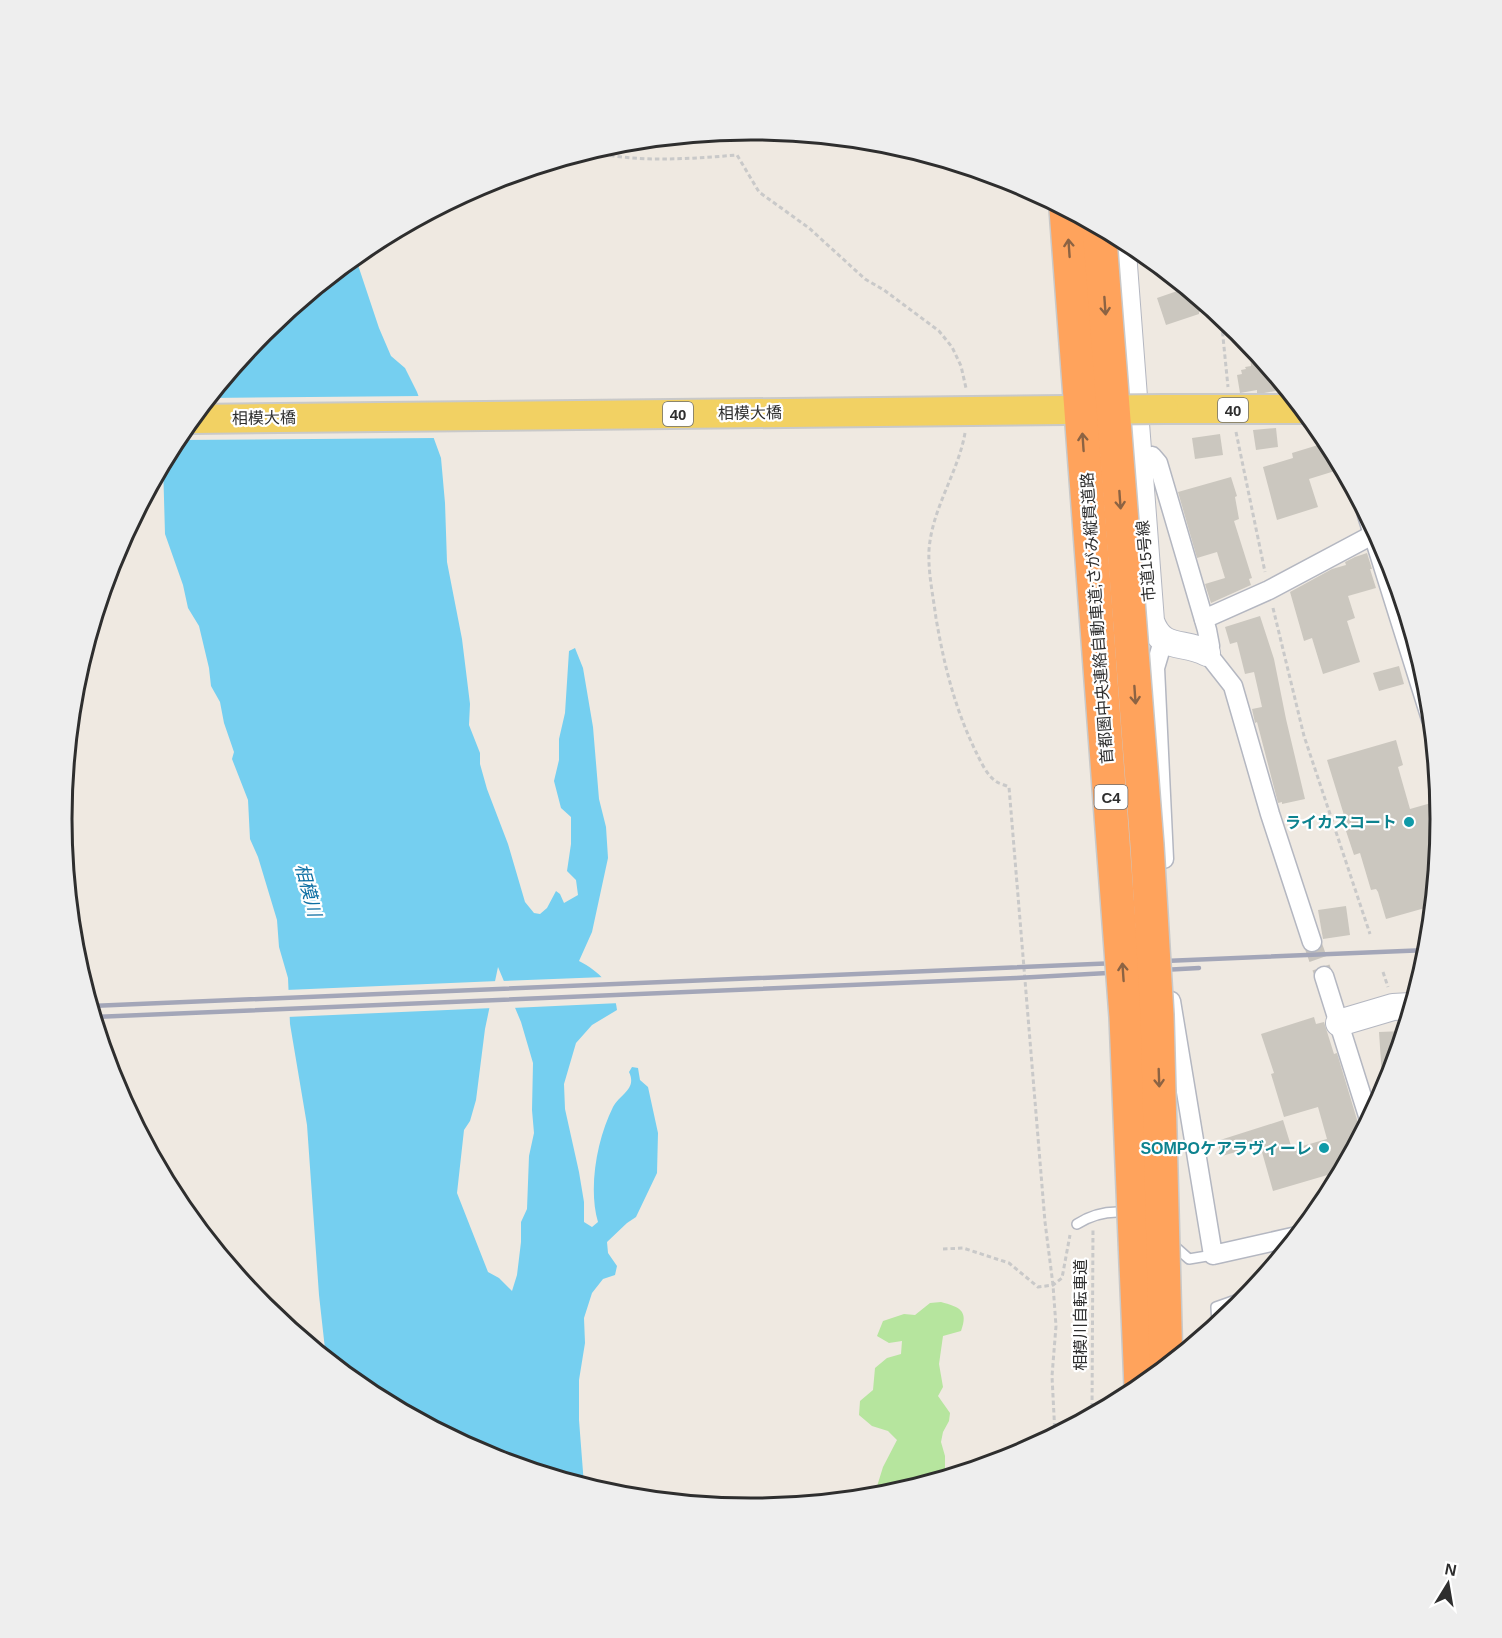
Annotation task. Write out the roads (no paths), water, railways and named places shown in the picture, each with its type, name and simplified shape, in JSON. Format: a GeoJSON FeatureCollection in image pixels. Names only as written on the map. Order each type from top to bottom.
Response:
{"type":"FeatureCollection","features":[{"type":"Feature","properties":{"kind":"highway","name":"首都圏中央連絡自動車道;さがみ縦貫道路"},"geometry":{"type":"LineString","coordinates":[[1067,218],[1126,1017],[1141,1375]]}},
{"type":"Feature","properties":{"kind":"highway","name":"首都圏中央連絡自動車道;さがみ縦貫道路"},"geometry":{"type":"LineString","coordinates":[[1099,236],[1157,1015],[1166,1357]]}},
{"type":"Feature","properties":{"kind":"highway"},"geometry":{"type":"LineString","coordinates":[[1126,1017],[1122,1129],[1127,1385]]}},
{"type":"Feature","properties":{"kind":"highway"},"geometry":{"type":"LineString","coordinates":[[1162,1182],[1175,1349]]}},
{"type":"Feature","properties":{"kind":"main road","name":"相模大橋"},"geometry":{"type":"LineString","coordinates":[[203,419],[1292,409]]}},
{"type":"Feature","properties":{"kind":"street","name":"市道15号線"},"geometry":{"type":"LineString","coordinates":[[1122,251],[1151,621],[1163,641]]}},
{"type":"Feature","properties":{"kind":"street"},"geometry":{"type":"LineString","coordinates":[[1152,456],[1158,463],[1204,620],[1210,646],[1208,653]]}},
{"type":"Feature","properties":{"kind":"street"},"geometry":{"type":"LineString","coordinates":[[1204,620],[1269,590],[1368,537]]}},
{"type":"Feature","properties":{"kind":"street"},"geometry":{"type":"LineString","coordinates":[[1284,1239],[1213,1255],[1172,1015],[1155,668],[1163,641],[1198,648],[1208,653],[1233,686],[1270,814],[1312,942]]}},
{"type":"Feature","properties":{"kind":"street"},"geometry":{"type":"LineString","coordinates":[[1324,976],[1365,1107]]}},
{"type":"Feature","properties":{"kind":"street"},"geometry":{"type":"LineString","coordinates":[[1339,1023],[1393,1007],[1403,1006]]}},
{"type":"Feature","properties":{"kind":"lane"},"geometry":{"type":"LineString","coordinates":[[1077,1224],[1093,1215],[1121,1212],[1150,1218],[1159,1223],[1173,1247],[1189,1259],[1213,1255]]}},
{"type":"Feature","properties":{"kind":"lane"},"geometry":{"type":"LineString","coordinates":[[1216,1313],[1216,1307],[1226,1303]]}},
{"type":"Feature","properties":{"kind":"water","name":"相模川"},"geometry":{"type":"Polygon","coordinates":[[[358,265],[391,356],[405,368],[417,392],[441,458],[447,562],[462,639],[470,704],[469,725],[480,753],[480,764],[487,789],[508,844],[525,902],[534,913],[540,914],[547,908],[556,891],[564,903],[578,895],[576,880],[567,871],[571,844],[571,817],[561,808],[554,781],[565,713],[569,651],[575,648],[583,668],[593,727],[599,799],[606,827],[608,858],[592,932],[579,961],[605,981],[613,994],[617,1010],[592,1025],[576,1043],[564,1084],[565,1109],[584,1202],[584,1222],[592,1227],[598,1222],[594,1179],[602,1134],[613,1107],[630,1087],[629,1072],[632,1067],[638,1068],[640,1080],[648,1087],[658,1133],[657,1173],[636,1217],[607,1242],[608,1253],[617,1266],[615,1275],[603,1279],[592,1293],[584,1318],[585,1343],[579,1380],[579,1420],[583,1477],[533,1462],[451,1428],[374,1384],[325,1347],[307,1125],[290,1024],[288,978],[279,947],[277,920],[258,857],[250,839],[248,800],[232,759],[234,752],[224,723],[220,702],[211,686],[199,626],[188,608],[183,585],[165,534],[163,478],[186,442],[212,406],[271,339],[303,309],[358,265]],[[498,967],[485,1029],[476,1100],[470,1121],[464,1130],[457,1193],[488,1272],[499,1278],[512,1291],[517,1275],[521,1222],[527,1209],[529,1156],[534,1133],[533,1063],[521,1022],[498,967]]]}},
{"type":"Feature","properties":{"kind":"tunnel"},"geometry":{"type":"LineString","coordinates":[[1312,942],[1324,976]]}},
{"type":"Feature","properties":{"kind":"railway"},"geometry":{"type":"LineString","coordinates":[[98,1006],[1417,950]]}},
{"type":"Feature","properties":{"kind":"railway"},"geometry":{"type":"LineString","coordinates":[[102,1017],[1016,978],[1199,968]]}},
{"type":"Feature","properties":{"kind":"place","name":"ライカスコート"},"geometry":{"type":"Point","coordinates":[1409,822]}},
{"type":"Feature","properties":{"kind":"place","name":"SOMPOケアラヴィーレ"},"geometry":{"type":"Point","coordinates":[1324,1148]}}]}
